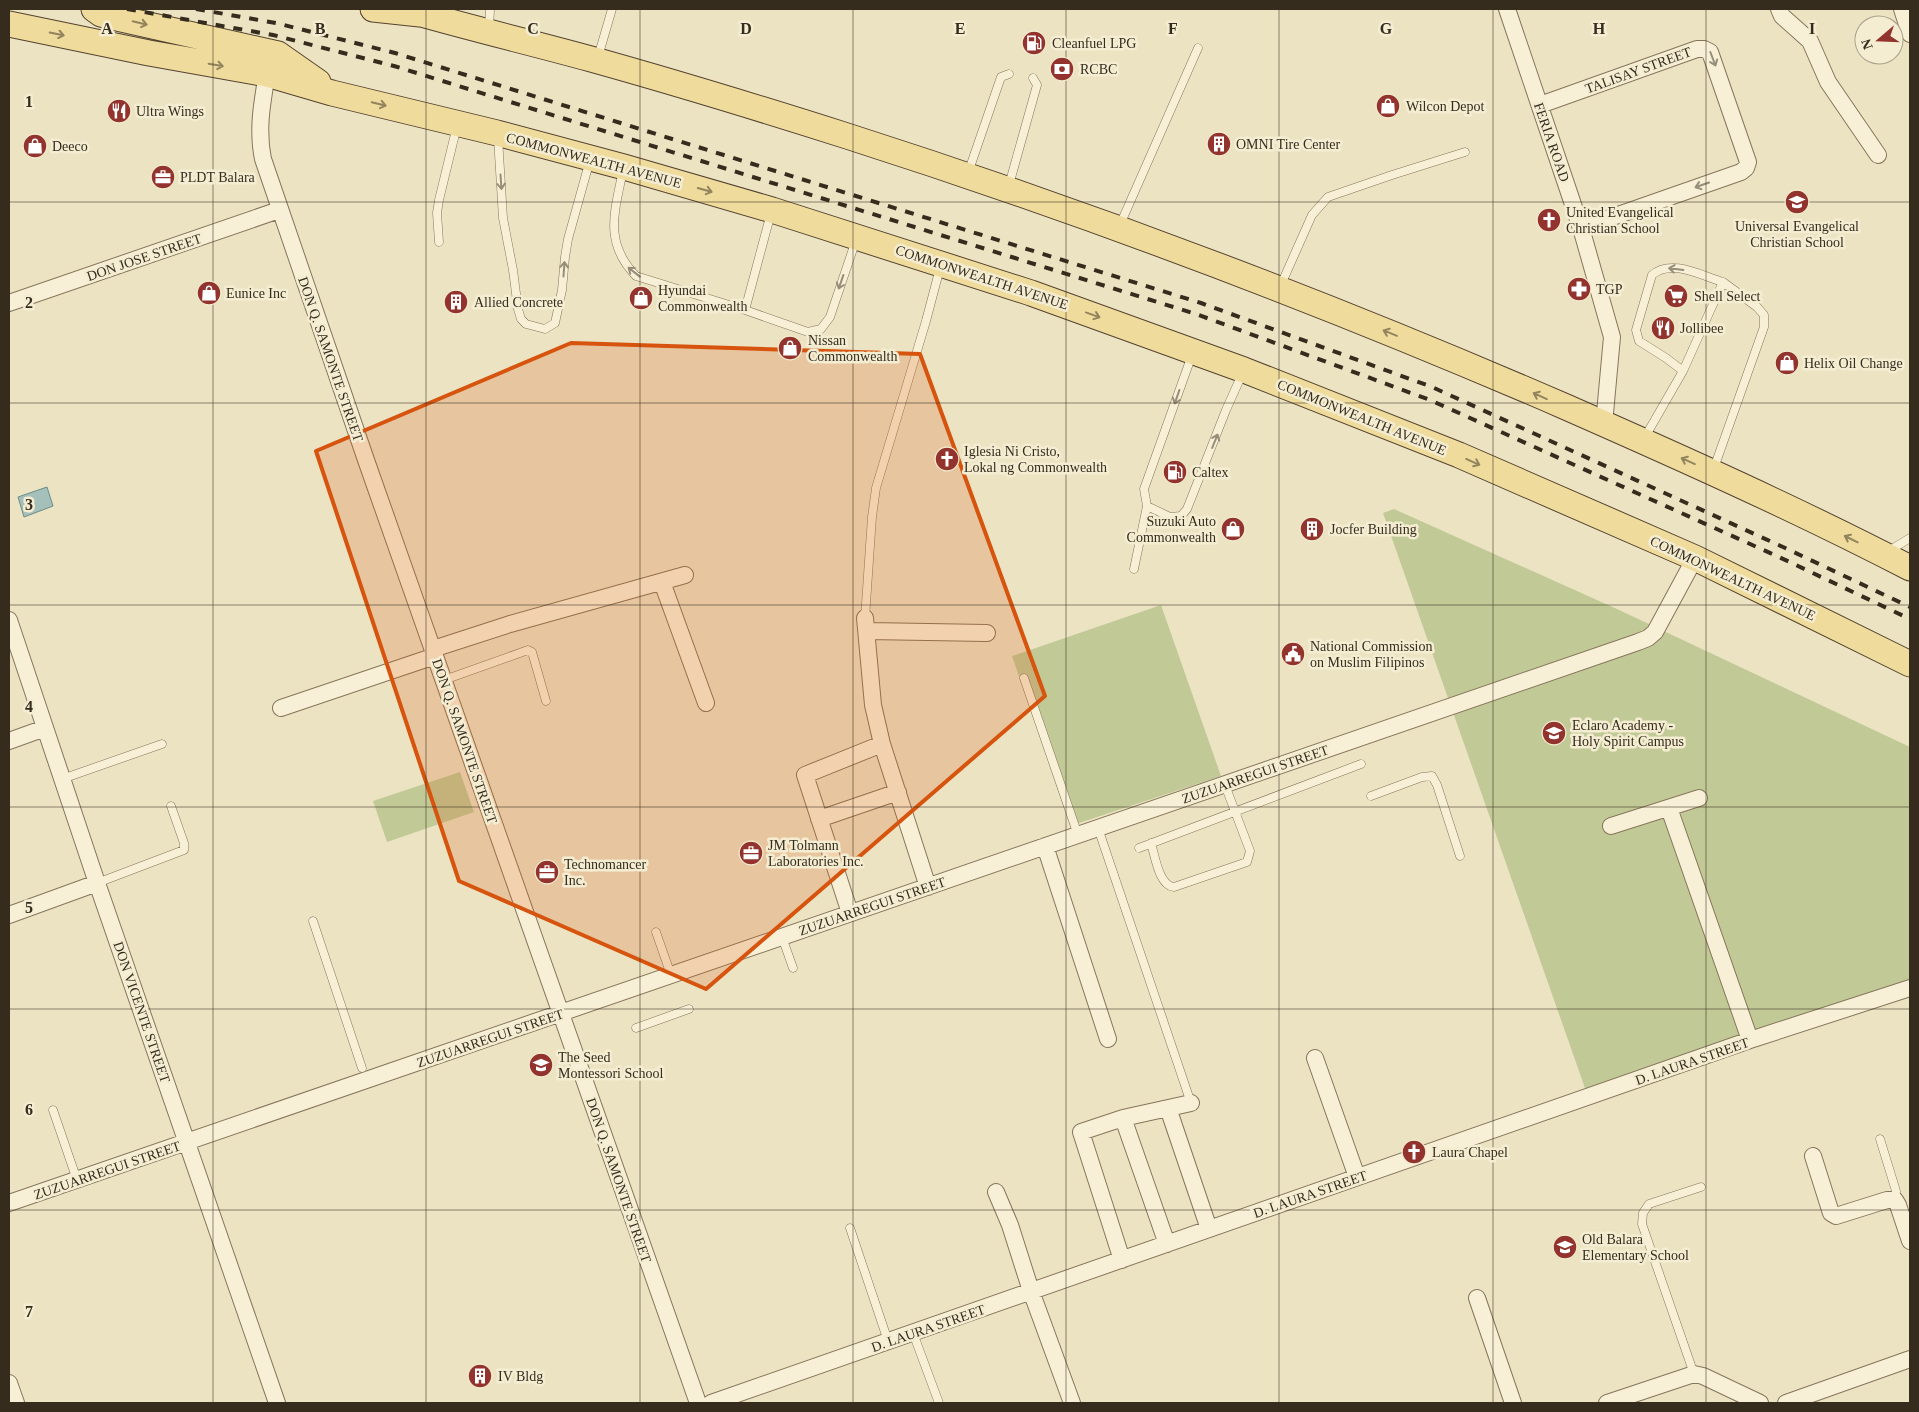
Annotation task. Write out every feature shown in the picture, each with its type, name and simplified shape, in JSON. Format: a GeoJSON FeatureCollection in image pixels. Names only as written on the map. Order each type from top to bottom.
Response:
{"type":"FeatureCollection","features":[{"type":"Feature","properties":{"kind":"main road"},"geometry":{"type":"LineString","coordinates":[[94,9],[108,16],[278,54],[332,93]]}},
{"type":"Feature","properties":{"kind":"main road"},"geometry":{"type":"LineString","coordinates":[[374,9],[413,11],[489,20],[597,61],[729,99],[967,176],[1119,228],[1416,343],[1643,441],[1910,568]]}},
{"type":"Feature","properties":{"kind":"main road","name":"COMMONWEALTH AVENUE"},"geometry":{"type":"LineString","coordinates":[[9,24],[148,53],[267,74],[332,93],[497,133],[624,167],[772,210],[942,263],[1193,351],[1459,455],[1695,558],[1910,664]]}},
{"type":"Feature","properties":{"kind":"street","name":"FERIA ROAD"},"geometry":{"type":"LineString","coordinates":[[1507,9],[1582,228],[1612,337],[1604,424]]}},
{"type":"Feature","properties":{"kind":"street"},"geometry":{"type":"LineString","coordinates":[[1780,9],[1782,16],[1810,41],[1828,82],[1878,155]]}},
{"type":"Feature","properties":{"kind":"street"},"geometry":{"type":"LineString","coordinates":[[1902,9],[1910,34]]}},
{"type":"Feature","properties":{"kind":"street","name":"TALISAY STREET"},"geometry":{"type":"LineString","coordinates":[[1540,105],[1697,48],[1710,52],[1714,61],[1748,162],[1746,168],[1740,172],[1582,228]]}},
{"type":"Feature","properties":{"kind":"street","name":"DON Q. SAMONTE STREET"},"geometry":{"type":"LineString","coordinates":[[267,74],[259,120],[259,140],[279,210],[698,1403]]}},
{"type":"Feature","properties":{"kind":"street","name":"DON JOSE STREET"},"geometry":{"type":"LineString","coordinates":[[9,302],[279,210]]}},
{"type":"Feature","properties":{"kind":"street","name":"ZUZUARREGUI STREET"},"geometry":{"type":"LineString","coordinates":[[9,1204],[1648,638],[1655,632],[1695,558]]}},
{"type":"Feature","properties":{"kind":"street"},"geometry":{"type":"LineString","coordinates":[[281,708],[510,624],[685,575]]}},
{"type":"Feature","properties":{"kind":"street"},"geometry":{"type":"LineString","coordinates":[[662,582],[706,703]]}},
{"type":"Feature","properties":{"kind":"street","name":"DON VICENTE STREET"},"geometry":{"type":"LineString","coordinates":[[9,620],[97,884],[278,1403]]}},
{"type":"Feature","properties":{"kind":"street"},"geometry":{"type":"LineString","coordinates":[[928,887],[882,744],[874,705],[866,625],[987,633]]}},
{"type":"Feature","properties":{"kind":"street"},"geometry":{"type":"LineString","coordinates":[[9,741],[46,728]]}},
{"type":"Feature","properties":{"kind":"street"},"geometry":{"type":"LineString","coordinates":[[850,913],[805,775],[882,744]]}},
{"type":"Feature","properties":{"kind":"street"},"geometry":{"type":"LineString","coordinates":[[819,819],[898,792]]}},
{"type":"Feature","properties":{"kind":"street"},"geometry":{"type":"LineString","coordinates":[[1611,826],[1698,798]]}},
{"type":"Feature","properties":{"kind":"street"},"geometry":{"type":"LineString","coordinates":[[1669,808],[1750,1040]]}},
{"type":"Feature","properties":{"kind":"street"},"geometry":{"type":"LineString","coordinates":[[1045,846],[1108,1039]]}},
{"type":"Feature","properties":{"kind":"street"},"geometry":{"type":"LineString","coordinates":[[9,915],[97,884]]}},
{"type":"Feature","properties":{"kind":"street","name":"D. LAURA STREET"},"geometry":{"type":"LineString","coordinates":[[711,1403],[1750,1040],[1910,988]]}},
{"type":"Feature","properties":{"kind":"street"},"geometry":{"type":"LineString","coordinates":[[1315,1058],[1358,1177]]}},
{"type":"Feature","properties":{"kind":"street"},"geometry":{"type":"LineString","coordinates":[[1122,1260],[1081,1132],[1123,1118],[1191,1103]]}},
{"type":"Feature","properties":{"kind":"street"},"geometry":{"type":"LineString","coordinates":[[1168,1108],[1209,1229]]}},
{"type":"Feature","properties":{"kind":"street"},"geometry":{"type":"LineString","coordinates":[[1123,1118],[1167,1244]]}},
{"type":"Feature","properties":{"kind":"street"},"geometry":{"type":"LineString","coordinates":[[1813,1156],[1831,1213],[1836,1216],[1887,1200],[1895,1200],[1910,1241]]}},
{"type":"Feature","properties":{"kind":"street"},"geometry":{"type":"LineString","coordinates":[[996,1192],[1010,1225],[1031,1291],[1072,1403]]}},
{"type":"Feature","properties":{"kind":"street"},"geometry":{"type":"LineString","coordinates":[[1477,1298],[1513,1403]]}},
{"type":"Feature","properties":{"kind":"street"},"geometry":{"type":"LineString","coordinates":[[1786,1403],[1910,1360]]}},
{"type":"Feature","properties":{"kind":"street"},"geometry":{"type":"LineString","coordinates":[[1607,1403],[1694,1374],[1703,1376],[1760,1403]]}},
{"type":"Feature","properties":{"kind":"street"},"geometry":{"type":"LineString","coordinates":[[9,1383],[16,1403]]}},
{"type":"Feature","properties":{"kind":"lane"},"geometry":{"type":"LineString","coordinates":[[597,61],[612,9]]}},
{"type":"Feature","properties":{"kind":"lane"},"geometry":{"type":"LineString","coordinates":[[1119,228],[1198,48]]}},
{"type":"Feature","properties":{"kind":"lane"},"geometry":{"type":"LineString","coordinates":[[967,176],[1001,77],[1009,74]]}},
{"type":"Feature","properties":{"kind":"lane"},"geometry":{"type":"LineString","coordinates":[[1007,190],[1037,85],[1033,78]]}},
{"type":"Feature","properties":{"kind":"lane"},"geometry":{"type":"LineString","coordinates":[[439,242],[438,200],[458,124]]}},
{"type":"Feature","properties":{"kind":"lane"},"geometry":{"type":"LineString","coordinates":[[497,133],[503,218],[514,270],[518,309],[521,319],[526,324],[535,327],[545,329],[554,323],[562,290],[564,257],[568,238],[591,158]]}},
{"type":"Feature","properties":{"kind":"lane"},"geometry":{"type":"LineString","coordinates":[[1280,289],[1312,215],[1328,197],[1392,174],[1465,152]]}},
{"type":"Feature","properties":{"kind":"lane"},"geometry":{"type":"LineString","coordinates":[[624,167],[612,225],[618,248],[627,267],[636,276],[808,332],[821,329],[830,317],[857,236]]}},
{"type":"Feature","properties":{"kind":"lane"},"geometry":{"type":"LineString","coordinates":[[745,310],[772,210]]}},
{"type":"Feature","properties":{"kind":"lane"},"geometry":{"type":"LineString","coordinates":[[866,625],[872,517],[876,488],[942,263]]}},
{"type":"Feature","properties":{"kind":"lane"},"geometry":{"type":"LineString","coordinates":[[1683,371],[1639,341],[1636,335],[1652,275],[1662,268],[1676,267],[1723,282],[1757,307],[1764,315],[1764,327],[1713,473]]}},
{"type":"Feature","properties":{"kind":"lane"},"geometry":{"type":"LineString","coordinates":[[1643,441],[1683,371],[1723,282]]}},
{"type":"Feature","properties":{"kind":"lane"},"geometry":{"type":"LineString","coordinates":[[1134,569],[1147,506],[1144,489],[1193,351]]}},
{"type":"Feature","properties":{"kind":"lane"},"geometry":{"type":"LineString","coordinates":[[1147,506],[1170,517],[1181,516],[1187,509],[1244,370]]}},
{"type":"Feature","properties":{"kind":"lane"},"geometry":{"type":"LineString","coordinates":[[1883,554],[1910,538]]}},
{"type":"Feature","properties":{"kind":"lane"},"geometry":{"type":"LineString","coordinates":[[444,680],[528,650],[532,652],[546,701]]}},
{"type":"Feature","properties":{"kind":"lane"},"geometry":{"type":"LineString","coordinates":[[1024,678],[1078,835]]}},
{"type":"Feature","properties":{"kind":"lane"},"geometry":{"type":"LineString","coordinates":[[62,779],[162,744]]}},
{"type":"Feature","properties":{"kind":"lane"},"geometry":{"type":"LineString","coordinates":[[1139,848],[1361,764]]}},
{"type":"Feature","properties":{"kind":"lane"},"geometry":{"type":"LineString","coordinates":[[1371,796],[1422,777],[1432,776],[1437,785],[1460,856]]}},
{"type":"Feature","properties":{"kind":"lane"},"geometry":{"type":"LineString","coordinates":[[1151,843],[1163,882],[1168,886],[1174,887],[1247,862],[1250,851],[1225,784]]}},
{"type":"Feature","properties":{"kind":"lane"},"geometry":{"type":"LineString","coordinates":[[97,884],[184,850],[184,843],[172,806]]}},
{"type":"Feature","properties":{"kind":"lane"},"geometry":{"type":"LineString","coordinates":[[1098,828],[1191,1103]]}},
{"type":"Feature","properties":{"kind":"lane"},"geometry":{"type":"LineString","coordinates":[[313,921],[362,1068]]}},
{"type":"Feature","properties":{"kind":"lane"},"geometry":{"type":"LineString","coordinates":[[656,932],[671,975]]}},
{"type":"Feature","properties":{"kind":"lane"},"geometry":{"type":"LineString","coordinates":[[782,937],[793,968]]}},
{"type":"Feature","properties":{"kind":"lane"},"geometry":{"type":"LineString","coordinates":[[636,1028],[689,1009]]}},
{"type":"Feature","properties":{"kind":"lane"},"geometry":{"type":"LineString","coordinates":[[53,1110],[77,1180]]}},
{"type":"Feature","properties":{"kind":"lane"},"geometry":{"type":"LineString","coordinates":[[1880,1139],[1896,1191],[1895,1200]]}},
{"type":"Feature","properties":{"kind":"lane"},"geometry":{"type":"LineString","coordinates":[[1694,1374],[1642,1224],[1643,1213],[1649,1204],[1701,1187]]}},
{"type":"Feature","properties":{"kind":"lane"},"geometry":{"type":"LineString","coordinates":[[850,1228],[888,1341]]}},
{"type":"Feature","properties":{"kind":"lane"},"geometry":{"type":"LineString","coordinates":[[913,1333],[939,1403]]}},
{"type":"Feature","properties":{"kind":"highlighted area"},"geometry":{"type":"Polygon","coordinates":[[[571,343],[920,354],[1045,696],[706,989],[459,881],[316,451],[571,343]]]}},
{"type":"Feature","properties":{"kind":"green space"},"geometry":{"type":"Polygon","coordinates":[[[1394,509],[1617,609],[1910,747],[1910,983],[1586,1091],[1383,513],[1394,509]]]}},
{"type":"Feature","properties":{"kind":"green space"},"geometry":{"type":"Polygon","coordinates":[[[1161,605],[1221,776],[1070,826],[1012,656],[1161,605]]]}},
{"type":"Feature","properties":{"kind":"green space"},"geometry":{"type":"Polygon","coordinates":[[[460,772],[474,812],[387,842],[373,801],[460,772]]]}},
{"type":"Feature","properties":{"kind":"water"},"geometry":{"type":"Polygon","coordinates":[[[47,487],[53,506],[24,517],[18,497],[47,487]]]}},
{"type":"Feature","properties":{"kind":"railway"},"geometry":{"type":"LineString","coordinates":[[127,9],[273,35],[394,66],[1196,314],[1430,400],[1779,557],[1910,619]]}},
{"type":"Feature","properties":{"kind":"railway"},"geometry":{"type":"LineString","coordinates":[[196,9],[276,23],[395,53],[1201,303],[1432,387],[1910,607]]}},
{"type":"Feature","properties":{"kind":"place","name":"Cleanfuel LPG"},"geometry":{"type":"Point","coordinates":[1034,43]}},
{"type":"Feature","properties":{"kind":"place","name":"RCBC"},"geometry":{"type":"Point","coordinates":[1062,69]}},
{"type":"Feature","properties":{"kind":"place","name":"Wilcon Depot"},"geometry":{"type":"Point","coordinates":[1388,106]}},
{"type":"Feature","properties":{"kind":"place","name":"Ultra Wings"},"geometry":{"type":"Point","coordinates":[119,111]}},
{"type":"Feature","properties":{"kind":"place","name":"OMNI Tire Center"},"geometry":{"type":"Point","coordinates":[1219,144]}},
{"type":"Feature","properties":{"kind":"place","name":"Deeco"},"geometry":{"type":"Point","coordinates":[35,146]}},
{"type":"Feature","properties":{"kind":"place","name":"PLDT Balara"},"geometry":{"type":"Point","coordinates":[163,177]}},
{"type":"Feature","properties":{"kind":"place","name":"Universal Evangelical Christian School"},"geometry":{"type":"Point","coordinates":[1797,202]}},
{"type":"Feature","properties":{"kind":"place","name":"United Evangelical Christian School"},"geometry":{"type":"Point","coordinates":[1549,220]}},
{"type":"Feature","properties":{"kind":"place","name":"TGP"},"geometry":{"type":"Point","coordinates":[1579,289]}},
{"type":"Feature","properties":{"kind":"place","name":"Eunice Inc"},"geometry":{"type":"Point","coordinates":[209,293]}},
{"type":"Feature","properties":{"kind":"place","name":"Shell Select"},"geometry":{"type":"Point","coordinates":[1676,296]}},
{"type":"Feature","properties":{"kind":"place","name":"Hyundai Commonwealth"},"geometry":{"type":"Point","coordinates":[641,298]}},
{"type":"Feature","properties":{"kind":"place","name":"Allied Concrete"},"geometry":{"type":"Point","coordinates":[456,302]}},
{"type":"Feature","properties":{"kind":"place","name":"Jollibee"},"geometry":{"type":"Point","coordinates":[1663,328]}},
{"type":"Feature","properties":{"kind":"place","name":"Nissan Commonwealth"},"geometry":{"type":"Point","coordinates":[790,348]}},
{"type":"Feature","properties":{"kind":"place","name":"Helix Oil Change"},"geometry":{"type":"Point","coordinates":[1787,363]}},
{"type":"Feature","properties":{"kind":"place","name":"Iglesia Ni Cristo, Lokal ng Commonwealth"},"geometry":{"type":"Point","coordinates":[947,459]}},
{"type":"Feature","properties":{"kind":"place","name":"Caltex"},"geometry":{"type":"Point","coordinates":[1175,472]}},
{"type":"Feature","properties":{"kind":"place","name":"Suzuki Auto Commonwealth"},"geometry":{"type":"Point","coordinates":[1233,529]}},
{"type":"Feature","properties":{"kind":"place","name":"Jocfer Building"},"geometry":{"type":"Point","coordinates":[1312,529]}},
{"type":"Feature","properties":{"kind":"place","name":"National Commission on Muslim Filipinos"},"geometry":{"type":"Point","coordinates":[1293,654]}},
{"type":"Feature","properties":{"kind":"place","name":"Eclaro Academy - Holy Spirit Campus"},"geometry":{"type":"Point","coordinates":[1554,733]}},
{"type":"Feature","properties":{"kind":"place","name":"JM Tolmann Laboratories Inc."},"geometry":{"type":"Point","coordinates":[751,853]}},
{"type":"Feature","properties":{"kind":"place","name":"Technomancer Inc."},"geometry":{"type":"Point","coordinates":[547,872]}},
{"type":"Feature","properties":{"kind":"place","name":"The Seed Montessori School"},"geometry":{"type":"Point","coordinates":[541,1065]}},
{"type":"Feature","properties":{"kind":"place","name":"Laura Chapel"},"geometry":{"type":"Point","coordinates":[1414,1152]}},
{"type":"Feature","properties":{"kind":"place","name":"Old Balara Elementary School"},"geometry":{"type":"Point","coordinates":[1565,1247]}},
{"type":"Feature","properties":{"kind":"place","name":"IV Bldg"},"geometry":{"type":"Point","coordinates":[480,1376]}}]}
